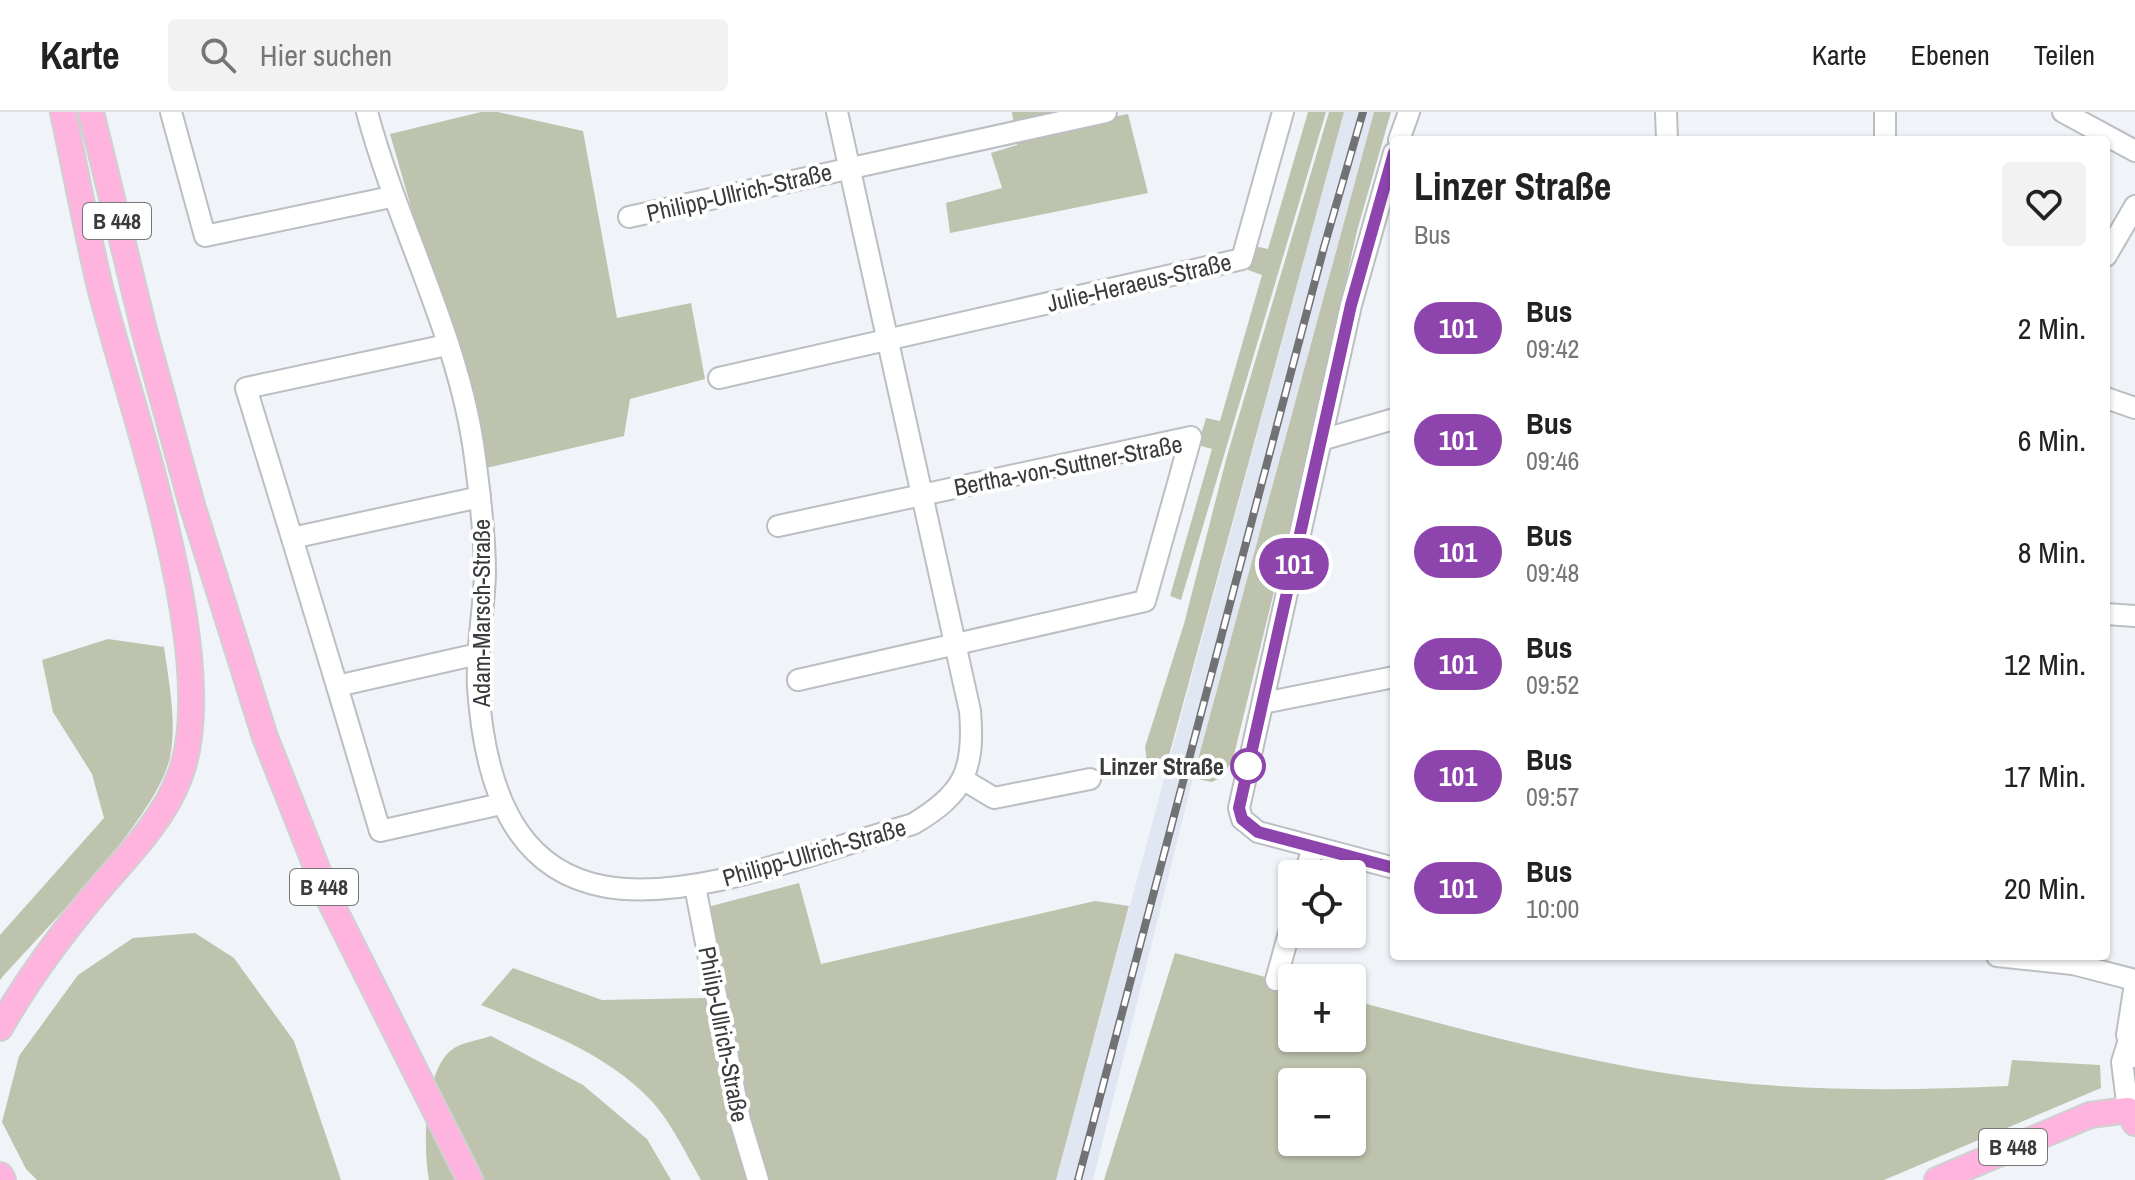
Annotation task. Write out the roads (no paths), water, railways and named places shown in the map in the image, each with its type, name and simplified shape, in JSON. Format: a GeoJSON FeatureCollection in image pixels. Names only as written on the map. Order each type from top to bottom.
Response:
{"type":"FeatureCollection","features":[{"type":"Feature","properties":{"kind":"main road","name":"B 448"},"geometry":{"type":"LineString","coordinates":[[0,1028],[41,960],[163,809],[180,778],[189,734],[188,651],[176,581],[99,283],[63,112]]}},
{"type":"Feature","properties":{"kind":"main road","name":"B 448"},"geometry":{"type":"LineString","coordinates":[[91,112],[160,388],[228,622],[270,750],[329,899],[470,1180]]}},
{"type":"Feature","properties":{"kind":"main road","name":"B 448"},"geometry":{"type":"LineString","coordinates":[[1937,1180],[2090,1115],[2132,1116]]}},
{"type":"Feature","properties":{"kind":"street"},"geometry":{"type":"LineString","coordinates":[[171,112],[205,236],[391,197]]}},
{"type":"Feature","properties":{"kind":"street","name":"Adam-Marsch-Straße"},"geometry":{"type":"LineString","coordinates":[[367,112],[391,197],[462,390],[480,497],[485,573],[478,654],[486,748],[501,804],[532,848],[579,881],[606,889],[639,891],[695,886]]}},
{"type":"Feature","properties":{"kind":"street","name":"Philipp-Ullrich-Straße"},"geometry":{"type":"LineString","coordinates":[[695,886],[913,824],[943,807],[964,780],[973,746],[970,711],[837,112]]}},
{"type":"Feature","properties":{"kind":"street"},"geometry":{"type":"LineString","coordinates":[[850,167],[1106,112]]}},
{"type":"Feature","properties":{"kind":"street","name":"Julie-Heraeus-Straße"},"geometry":{"type":"LineString","coordinates":[[888,339],[1242,259],[1283,112]]}},
{"type":"Feature","properties":{"kind":"street"},"geometry":{"type":"LineString","coordinates":[[1400,136],[1409,112]]}},
{"type":"Feature","properties":{"kind":"street"},"geometry":{"type":"LineString","coordinates":[[1666,112],[1667,136]]}},
{"type":"Feature","properties":{"kind":"street"},"geometry":{"type":"LineString","coordinates":[[1885,112],[1885,136]]}},
{"type":"Feature","properties":{"kind":"street"},"geometry":{"type":"LineString","coordinates":[[2063,112],[2107,136]]}},
{"type":"Feature","properties":{"kind":"street"},"geometry":{"type":"LineString","coordinates":[[2110,137],[2135,151]]}},
{"type":"Feature","properties":{"kind":"street","name":"Philipp-Ullrich-Straße"},"geometry":{"type":"LineString","coordinates":[[629,217],[850,167]]}},
{"type":"Feature","properties":{"kind":"street"},"geometry":{"type":"LineString","coordinates":[[1390,179],[1386,205],[1321,440],[1239,808],[1242,819],[1258,832],[1390,867]]}},
{"type":"Feature","properties":{"kind":"street"},"geometry":{"type":"LineString","coordinates":[[2110,249],[2135,206]]}},
{"type":"Feature","properties":{"kind":"street"},"geometry":{"type":"LineString","coordinates":[[719,378],[888,339]]}},
{"type":"Feature","properties":{"kind":"street"},"geometry":{"type":"LineString","coordinates":[[447,345],[246,388],[380,831],[501,804]]}},
{"type":"Feature","properties":{"kind":"street"},"geometry":{"type":"LineString","coordinates":[[2110,399],[2135,408]]}},
{"type":"Feature","properties":{"kind":"street"},"geometry":{"type":"LineString","coordinates":[[1321,440],[1390,420]]}},
{"type":"Feature","properties":{"kind":"street","name":"Bertha-von-Suttner-Straße"},"geometry":{"type":"LineString","coordinates":[[921,493],[1191,437],[1145,601],[955,644]]}},
{"type":"Feature","properties":{"kind":"street"},"geometry":{"type":"LineString","coordinates":[[778,526],[921,493]]}},
{"type":"Feature","properties":{"kind":"street"},"geometry":{"type":"LineString","coordinates":[[292,538],[480,497]]}},
{"type":"Feature","properties":{"kind":"street"},"geometry":{"type":"LineString","coordinates":[[2110,614],[2135,616]]}},
{"type":"Feature","properties":{"kind":"street"},"geometry":{"type":"LineString","coordinates":[[798,680],[955,644]]}},
{"type":"Feature","properties":{"kind":"street"},"geometry":{"type":"LineString","coordinates":[[337,686],[478,654]]}},
{"type":"Feature","properties":{"kind":"street"},"geometry":{"type":"LineString","coordinates":[[1263,703],[1390,678]]}},
{"type":"Feature","properties":{"kind":"street"},"geometry":{"type":"LineString","coordinates":[[964,780],[994,798],[1090,779]]}},
{"type":"Feature","properties":{"kind":"street"},"geometry":{"type":"LineString","coordinates":[[1309,860],[1313,847]]}},
{"type":"Feature","properties":{"kind":"street","name":"Philip-Ullrich-Straße"},"geometry":{"type":"LineString","coordinates":[[695,886],[740,1120],[758,1180]]}},
{"type":"Feature","properties":{"kind":"street"},"geometry":{"type":"LineString","coordinates":[[1276,980],[1285,948]]}},
{"type":"Feature","properties":{"kind":"street"},"geometry":{"type":"LineString","coordinates":[[2035,960],[2073,964],[2135,982],[2131,1043],[2122,1062],[2132,1116]]}},
{"type":"Feature","properties":{"kind":"railway"},"geometry":{"type":"LineString","coordinates":[[1078,1180],[1324,247],[1363,112]]}},
{"type":"Feature","properties":{"kind":"place","name":"Linzer Straße"},"geometry":{"type":"Point","coordinates":[1248,766]}}]}
